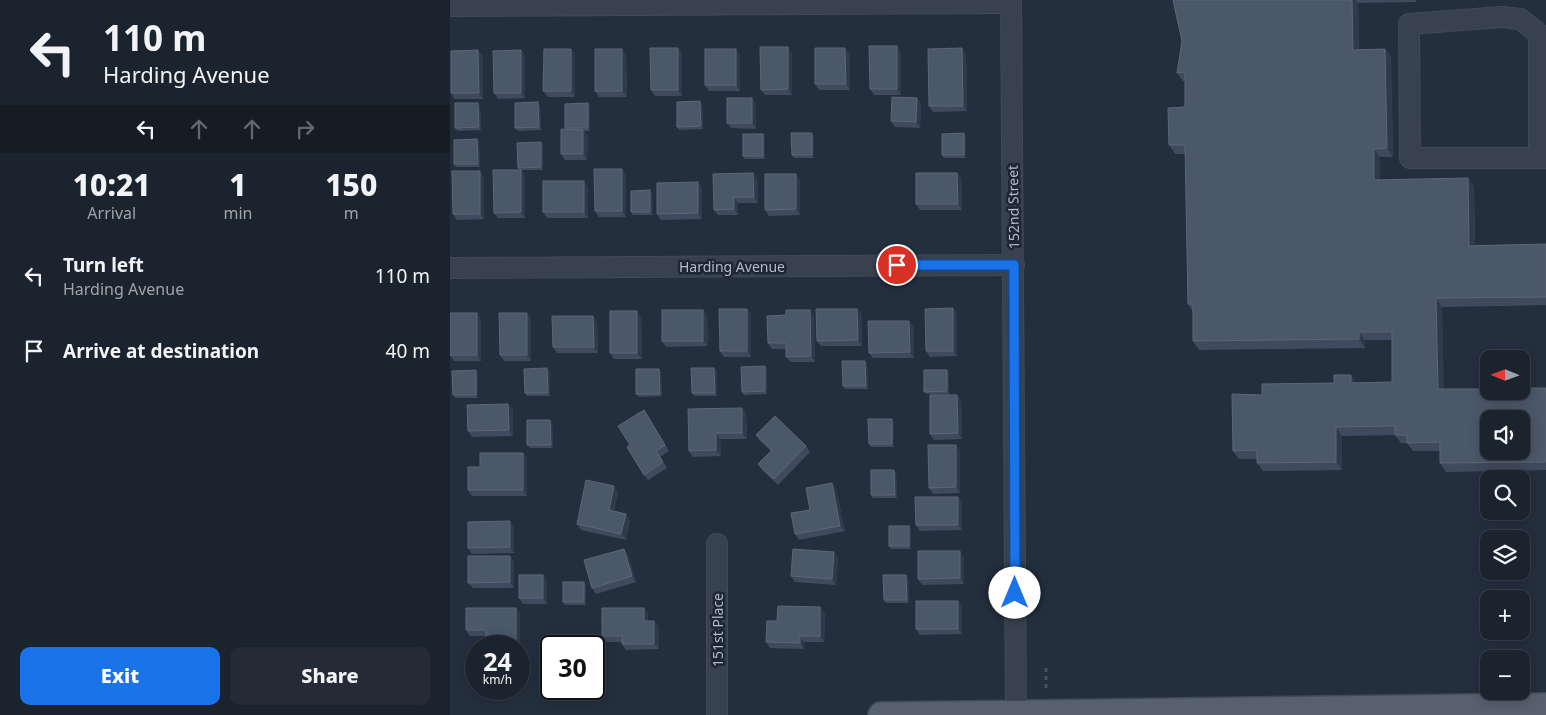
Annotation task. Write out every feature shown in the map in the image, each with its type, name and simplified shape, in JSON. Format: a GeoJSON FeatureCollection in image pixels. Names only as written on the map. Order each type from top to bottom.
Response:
{"type":"FeatureCollection","features":[{"type":"Feature","properties":{"kind":"main road"},"geometry":{"type":"LineString","coordinates":[[881,715],[1546,706]]}},
{"type":"Feature","properties":{"kind":"street"},"geometry":{"type":"LineString","coordinates":[[450,6],[1011,2]]}},
{"type":"Feature","properties":{"kind":"street","name":"152nd Street"},"geometry":{"type":"LineString","coordinates":[[1011,2],[1016,713]]}},
{"type":"Feature","properties":{"kind":"street"},"geometry":{"type":"LineString","coordinates":[[1502,16],[1520,19],[1539,34],[1543,157],[1410,158],[1409,24],[1502,16]]}},
{"type":"Feature","properties":{"kind":"street","name":"Harding Avenue"},"geometry":{"type":"LineString","coordinates":[[450,268],[1014,265]]}},
{"type":"Feature","properties":{"kind":"street","name":"151st Place"},"geometry":{"type":"LineString","coordinates":[[717,544],[717,715]]}},
{"type":"Feature","properties":{"kind":"building"},"geometry":{"type":"Polygon","coordinates":[[[1173,0],[1352,0],[1353,50],[1385,49],[1387,148],[1374,149],[1374,180],[1468,178],[1469,246],[1546,244],[1546,297],[1436,298],[1438,389],[1480,389],[1480,400],[1530,400],[1530,388],[1546,388],[1546,462],[1440,463],[1440,442],[1407,443],[1407,435],[1395,435],[1395,426],[1336,427],[1336,462],[1257,463],[1257,450],[1233,451],[1232,394],[1262,395],[1262,384],[1334,383],[1334,375],[1351,375],[1351,383],[1392,382],[1392,332],[1359,332],[1359,339],[1193,341],[1193,304],[1188,304],[1185,145],[1169,145],[1168,108],[1185,107],[1185,72],[1177,73],[1182,41],[1173,0]]]}},
{"type":"Feature","properties":{"kind":"building"},"geometry":{"type":"Polygon","coordinates":[[[869,46],[897,46],[897,89],[870,89],[869,46]]]}},
{"type":"Feature","properties":{"kind":"building"},"geometry":{"type":"Polygon","coordinates":[[[760,47],[788,47],[788,89],[761,90],[760,47]]]}},
{"type":"Feature","properties":{"kind":"building"},"geometry":{"type":"Polygon","coordinates":[[[650,48],[678,48],[678,90],[651,90],[650,48]]]}},
{"type":"Feature","properties":{"kind":"building"},"geometry":{"type":"Polygon","coordinates":[[[815,48],[845,48],[846,84],[815,84],[815,48]]]}},
{"type":"Feature","properties":{"kind":"building"},"geometry":{"type":"Polygon","coordinates":[[[962,48],[963,106],[929,106],[928,49],[962,48]]]}},
{"type":"Feature","properties":{"kind":"building"},"geometry":{"type":"Polygon","coordinates":[[[544,49],[571,49],[571,91],[543,91],[544,49]]]}},
{"type":"Feature","properties":{"kind":"building"},"geometry":{"type":"Polygon","coordinates":[[[595,49],[622,49],[622,91],[595,91],[595,49]]]}},
{"type":"Feature","properties":{"kind":"building"},"geometry":{"type":"Polygon","coordinates":[[[705,49],[736,49],[736,85],[705,85],[705,49]]]}},
{"type":"Feature","properties":{"kind":"building"},"geometry":{"type":"Polygon","coordinates":[[[478,50],[479,93],[451,93],[451,51],[478,50]]]}},
{"type":"Feature","properties":{"kind":"building"},"geometry":{"type":"Polygon","coordinates":[[[521,50],[521,93],[494,93],[493,51],[521,50]]]}},
{"type":"Feature","properties":{"kind":"building"},"geometry":{"type":"Polygon","coordinates":[[[892,97],[917,98],[916,122],[891,121],[892,97]]]}},
{"type":"Feature","properties":{"kind":"building"},"geometry":{"type":"Polygon","coordinates":[[[727,98],[752,98],[752,123],[727,123],[727,98]]]}},
{"type":"Feature","properties":{"kind":"building"},"geometry":{"type":"Polygon","coordinates":[[[700,101],[701,126],[677,127],[677,102],[700,101]]]}},
{"type":"Feature","properties":{"kind":"building"},"geometry":{"type":"Polygon","coordinates":[[[538,102],[539,127],[515,128],[515,103],[538,102]]]}},
{"type":"Feature","properties":{"kind":"building"},"geometry":{"type":"Polygon","coordinates":[[[455,103],[478,103],[479,127],[455,128],[455,103]]]}},
{"type":"Feature","properties":{"kind":"building"},"geometry":{"type":"Polygon","coordinates":[[[588,103],[588,128],[565,128],[565,104],[588,103]]]}},
{"type":"Feature","properties":{"kind":"building"},"geometry":{"type":"Polygon","coordinates":[[[561,129],[583,130],[583,154],[561,154],[561,129]]]}},
{"type":"Feature","properties":{"kind":"building"},"geometry":{"type":"Polygon","coordinates":[[[791,133],[812,133],[812,155],[792,155],[791,133]]]}},
{"type":"Feature","properties":{"kind":"building"},"geometry":{"type":"Polygon","coordinates":[[[964,133],[964,155],[942,155],[942,134],[964,133]]]}},
{"type":"Feature","properties":{"kind":"building"},"geometry":{"type":"Polygon","coordinates":[[[743,134],[763,134],[763,156],[743,156],[743,134]]]}},
{"type":"Feature","properties":{"kind":"building"},"geometry":{"type":"Polygon","coordinates":[[[477,139],[478,164],[454,164],[454,140],[477,139]]]}},
{"type":"Feature","properties":{"kind":"building"},"geometry":{"type":"Polygon","coordinates":[[[541,142],[541,167],[518,168],[517,143],[541,142]]]}},
{"type":"Feature","properties":{"kind":"building"},"geometry":{"type":"Polygon","coordinates":[[[594,169],[622,169],[622,211],[595,211],[594,169]]]}},
{"type":"Feature","properties":{"kind":"building"},"geometry":{"type":"Polygon","coordinates":[[[493,170],[521,170],[521,212],[494,213],[493,170]]]}},
{"type":"Feature","properties":{"kind":"building"},"geometry":{"type":"Polygon","coordinates":[[[452,171],[480,171],[480,214],[453,214],[452,171]]]}},
{"type":"Feature","properties":{"kind":"building"},"geometry":{"type":"Polygon","coordinates":[[[753,173],[754,197],[734,197],[734,209],[714,210],[713,174],[753,173]]]}},
{"type":"Feature","properties":{"kind":"building"},"geometry":{"type":"Polygon","coordinates":[[[916,173],[957,173],[958,204],[916,204],[916,173]]]}},
{"type":"Feature","properties":{"kind":"building"},"geometry":{"type":"Polygon","coordinates":[[[765,174],[796,174],[796,209],[765,210],[765,174]]]}},
{"type":"Feature","properties":{"kind":"building"},"geometry":{"type":"Polygon","coordinates":[[[543,181],[584,181],[584,212],[543,212],[543,181]]]}},
{"type":"Feature","properties":{"kind":"building"},"geometry":{"type":"Polygon","coordinates":[[[698,182],[698,213],[657,214],[657,183],[698,182]]]}},
{"type":"Feature","properties":{"kind":"building"},"geometry":{"type":"Polygon","coordinates":[[[650,190],[650,212],[631,212],[631,191],[650,190]]]}},
{"type":"Feature","properties":{"kind":"building"},"geometry":{"type":"Polygon","coordinates":[[[953,308],[953,351],[926,351],[925,309],[953,308]]]}},
{"type":"Feature","properties":{"kind":"building"},"geometry":{"type":"Polygon","coordinates":[[[719,309],[747,309],[747,351],[720,351],[719,309]]]}},
{"type":"Feature","properties":{"kind":"building"},"geometry":{"type":"Polygon","coordinates":[[[816,309],[857,309],[858,340],[817,341],[816,309]]]}},
{"type":"Feature","properties":{"kind":"building"},"geometry":{"type":"Polygon","coordinates":[[[662,310],[703,310],[703,341],[662,341],[662,310]]]}},
{"type":"Feature","properties":{"kind":"building"},"geometry":{"type":"Polygon","coordinates":[[[786,310],[810,310],[811,356],[786,357],[786,343],[768,343],[767,316],[786,315],[786,310]]]}},
{"type":"Feature","properties":{"kind":"building"},"geometry":{"type":"Polygon","coordinates":[[[610,311],[637,311],[637,353],[610,353],[610,311]]]}},
{"type":"Feature","properties":{"kind":"building"},"geometry":{"type":"Polygon","coordinates":[[[450,313],[477,313],[477,355],[450,355],[450,313]]]}},
{"type":"Feature","properties":{"kind":"building"},"geometry":{"type":"Polygon","coordinates":[[[499,313],[527,313],[527,355],[500,355],[499,313]]]}},
{"type":"Feature","properties":{"kind":"building"},"geometry":{"type":"Polygon","coordinates":[[[552,316],[593,316],[594,347],[553,347],[552,316]]]}},
{"type":"Feature","properties":{"kind":"building"},"geometry":{"type":"Polygon","coordinates":[[[868,321],[909,321],[910,352],[869,353],[868,321]]]}},
{"type":"Feature","properties":{"kind":"building"},"geometry":{"type":"Polygon","coordinates":[[[842,361],[865,361],[866,386],[843,386],[842,361]]]}},
{"type":"Feature","properties":{"kind":"building"},"geometry":{"type":"Polygon","coordinates":[[[765,366],[765,391],[742,392],[741,367],[765,366]]]}},
{"type":"Feature","properties":{"kind":"building"},"geometry":{"type":"Polygon","coordinates":[[[547,368],[548,393],[525,393],[524,369],[547,368]]]}},
{"type":"Feature","properties":{"kind":"building"},"geometry":{"type":"Polygon","coordinates":[[[691,368],[714,368],[715,393],[692,393],[691,368]]]}},
{"type":"Feature","properties":{"kind":"building"},"geometry":{"type":"Polygon","coordinates":[[[636,369],[659,369],[660,394],[636,394],[636,369]]]}},
{"type":"Feature","properties":{"kind":"building"},"geometry":{"type":"Polygon","coordinates":[[[476,370],[476,395],[453,395],[452,371],[476,370]]]}},
{"type":"Feature","properties":{"kind":"building"},"geometry":{"type":"Polygon","coordinates":[[[924,370],[947,370],[947,391],[924,392],[924,370]]]}},
{"type":"Feature","properties":{"kind":"building"},"geometry":{"type":"Polygon","coordinates":[[[930,395],[957,395],[958,433],[930,434],[930,395]]]}},
{"type":"Feature","properties":{"kind":"building"},"geometry":{"type":"Polygon","coordinates":[[[508,404],[509,430],[468,431],[467,405],[508,404]]]}},
{"type":"Feature","properties":{"kind":"building"},"geometry":{"type":"Polygon","coordinates":[[[742,408],[742,433],[716,433],[716,450],[689,451],[688,409],[742,408]]]}},
{"type":"Feature","properties":{"kind":"building"},"geometry":{"type":"Polygon","coordinates":[[[644,410],[665,445],[656,451],[663,462],[644,475],[627,447],[630,445],[618,426],[644,410]]]}},
{"type":"Feature","properties":{"kind":"building"},"geometry":{"type":"Polygon","coordinates":[[[775,416],[806,446],[774,479],[758,464],[772,450],[756,435],[775,416]]]}},
{"type":"Feature","properties":{"kind":"building"},"geometry":{"type":"Polygon","coordinates":[[[868,419],[892,419],[892,444],[869,444],[868,419]]]}},
{"type":"Feature","properties":{"kind":"building"},"geometry":{"type":"Polygon","coordinates":[[[527,420],[550,420],[551,445],[527,445],[527,420]]]}},
{"type":"Feature","properties":{"kind":"building"},"geometry":{"type":"Polygon","coordinates":[[[928,445],[956,445],[956,487],[929,488],[928,445]]]}},
{"type":"Feature","properties":{"kind":"building"},"geometry":{"type":"Polygon","coordinates":[[[480,453],[523,453],[523,490],[468,490],[468,467],[480,467],[480,453]]]}},
{"type":"Feature","properties":{"kind":"building"},"geometry":{"type":"Polygon","coordinates":[[[871,470],[894,470],[895,495],[871,495],[871,470]]]}},
{"type":"Feature","properties":{"kind":"building"},"geometry":{"type":"Polygon","coordinates":[[[586,480],[614,486],[609,510],[626,514],[621,534],[577,524],[586,480]]]}},
{"type":"Feature","properties":{"kind":"building"},"geometry":{"type":"Polygon","coordinates":[[[832,483],[840,526],[795,534],[791,513],[810,510],[806,488],[832,483]]]}},
{"type":"Feature","properties":{"kind":"building"},"geometry":{"type":"Polygon","coordinates":[[[915,497],[958,497],[958,525],[916,525],[915,497]]]}},
{"type":"Feature","properties":{"kind":"building"},"geometry":{"type":"Polygon","coordinates":[[[510,521],[510,547],[468,548],[468,522],[510,521]]]}},
{"type":"Feature","properties":{"kind":"building"},"geometry":{"type":"Polygon","coordinates":[[[889,526],[909,526],[909,546],[889,546],[889,526]]]}},
{"type":"Feature","properties":{"kind":"building"},"geometry":{"type":"Polygon","coordinates":[[[624,549],[632,576],[592,588],[584,560],[624,549]]]}},
{"type":"Feature","properties":{"kind":"building"},"geometry":{"type":"Polygon","coordinates":[[[793,549],[834,552],[832,579],[791,576],[793,549]]]}},
{"type":"Feature","properties":{"kind":"building"},"geometry":{"type":"Polygon","coordinates":[[[918,551],[960,551],[960,578],[918,579],[918,551]]]}},
{"type":"Feature","properties":{"kind":"building"},"geometry":{"type":"Polygon","coordinates":[[[468,556],[510,556],[510,582],[468,583],[468,556]]]}},
{"type":"Feature","properties":{"kind":"building"},"geometry":{"type":"Polygon","coordinates":[[[519,575],[543,575],[543,598],[519,598],[519,575]]]}},
{"type":"Feature","properties":{"kind":"building"},"geometry":{"type":"Polygon","coordinates":[[[883,575],[906,575],[907,600],[884,600],[883,575]]]}},
{"type":"Feature","properties":{"kind":"building"},"geometry":{"type":"Polygon","coordinates":[[[563,582],[584,582],[584,602],[563,602],[563,582]]]}},
{"type":"Feature","properties":{"kind":"building"},"geometry":{"type":"Polygon","coordinates":[[[916,601],[958,601],[958,629],[916,629],[916,601]]]}},
{"type":"Feature","properties":{"kind":"building"},"geometry":{"type":"Polygon","coordinates":[[[778,606],[820,607],[820,636],[800,636],[800,643],[766,642],[767,621],[777,621],[778,606]]]}},
{"type":"Feature","properties":{"kind":"building"},"geometry":{"type":"Polygon","coordinates":[[[466,608],[516,608],[516,635],[486,635],[486,630],[466,630],[466,608]]]}},
{"type":"Feature","properties":{"kind":"building"},"geometry":{"type":"Polygon","coordinates":[[[602,608],[644,608],[644,621],[654,621],[654,644],[622,644],[622,636],[602,635],[602,608]]]}},
{"type":"Feature","properties":{"kind":"route"},"geometry":{"type":"LineString","coordinates":[[897,265],[1014,265],[1015,593]]}}]}
